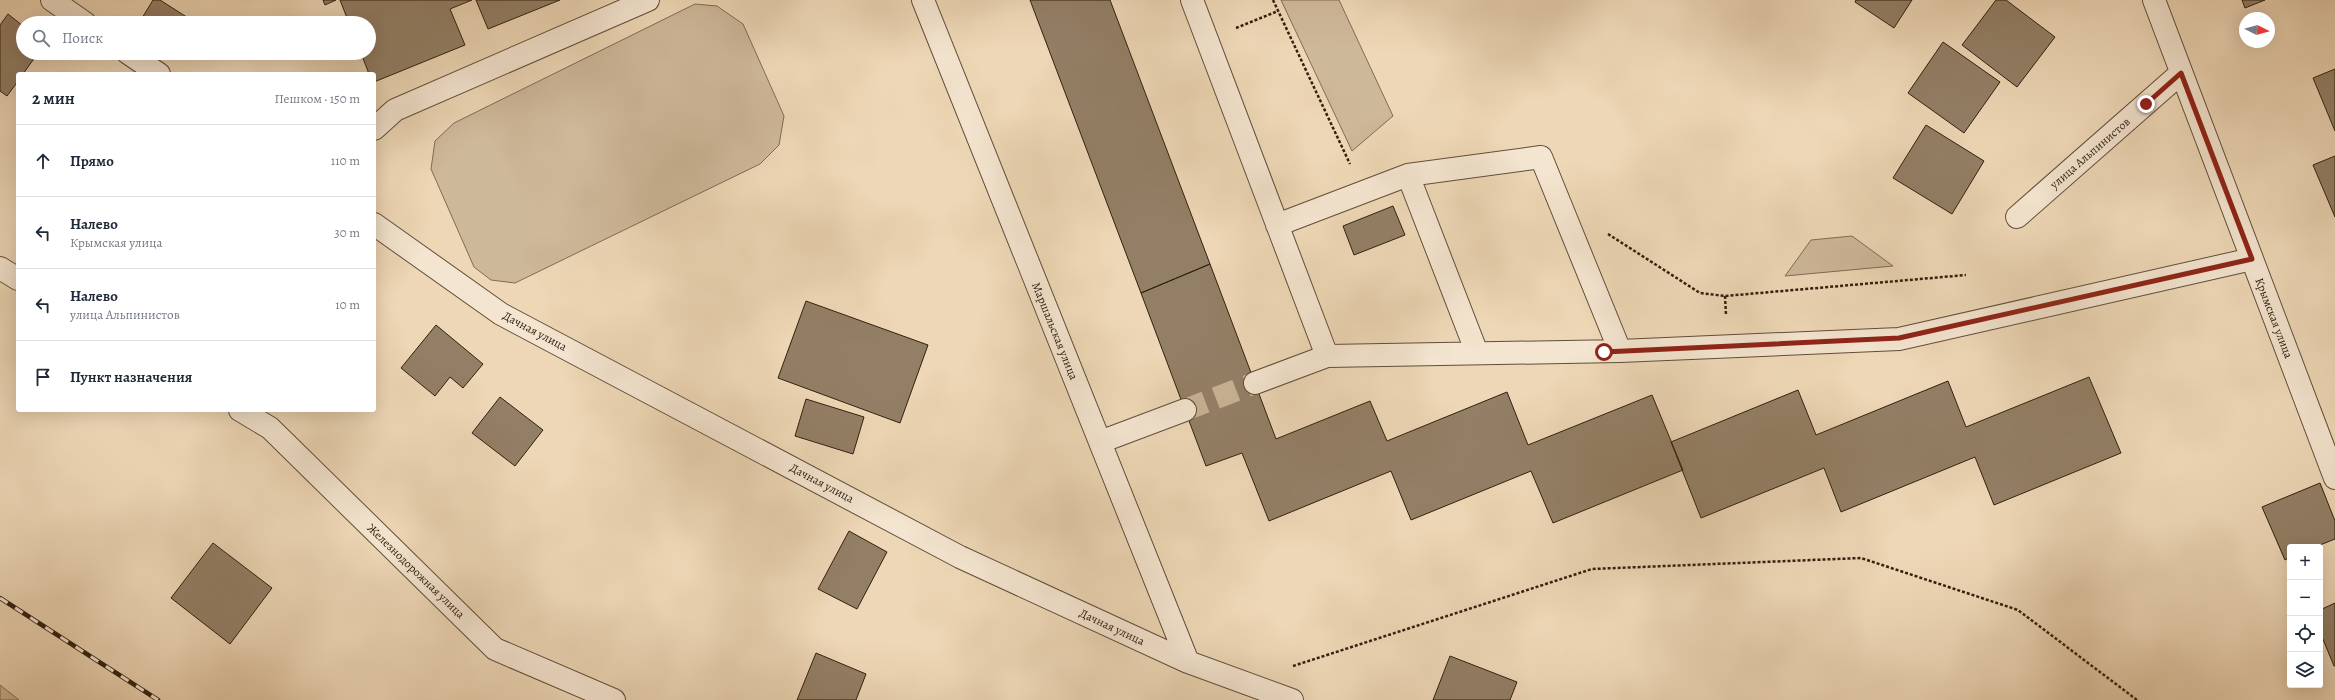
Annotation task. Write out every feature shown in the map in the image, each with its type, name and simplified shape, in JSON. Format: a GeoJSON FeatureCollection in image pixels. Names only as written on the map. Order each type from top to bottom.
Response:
{"type":"FeatureCollection","features":[{"type":"Feature","properties":{"kind":"street"},"geometry":{"type":"LineString","coordinates":[[52,0],[75,16]]}},
{"type":"Feature","properties":{"kind":"street"},"geometry":{"type":"LineString","coordinates":[[376,128],[395,110],[648,0]]}},
{"type":"Feature","properties":{"kind":"street","name":"Маршальская улица"},"geometry":{"type":"LineString","coordinates":[[922,0],[1188,662]]}},
{"type":"Feature","properties":{"kind":"street"},"geometry":{"type":"LineString","coordinates":[[1192,0],[1327,356]]}},
{"type":"Feature","properties":{"kind":"street","name":"Крымская улица"},"geometry":{"type":"LineString","coordinates":[[2154,0],[2335,478]]}},
{"type":"Feature","properties":{"kind":"street"},"geometry":{"type":"LineString","coordinates":[[138,60],[156,72]]}},
{"type":"Feature","properties":{"kind":"street","name":"улица Альпинистов"},"geometry":{"type":"LineString","coordinates":[[2017,217],[2181,73]]}},
{"type":"Feature","properties":{"kind":"street"},"geometry":{"type":"LineString","coordinates":[[1277,225],[1408,175],[1541,157],[1620,351]]}},
{"type":"Feature","properties":{"kind":"street"},"geometry":{"type":"LineString","coordinates":[[1408,175],[1477,353]]}},
{"type":"Feature","properties":{"kind":"street","name":"Дачная улица"},"geometry":{"type":"LineString","coordinates":[[376,225],[501,314],[960,556],[1188,662],[1292,700]]}},
{"type":"Feature","properties":{"kind":"street"},"geometry":{"type":"LineString","coordinates":[[1255,383],[1327,356],[1620,351],[1899,338],[2252,259]]}},
{"type":"Feature","properties":{"kind":"street"},"geometry":{"type":"LineString","coordinates":[[0,268],[16,278]]}},
{"type":"Feature","properties":{"kind":"street"},"geometry":{"type":"LineString","coordinates":[[1100,442],[1185,410]]}},
{"type":"Feature","properties":{"kind":"street","name":"Железнодорожная улица"},"geometry":{"type":"LineString","coordinates":[[243,412],[270,428],[495,649],[614,700]]}},
{"type":"Feature","properties":{"kind":"path"},"geometry":{"type":"LineString","coordinates":[[1273,0],[1363,192]]}},
{"type":"Feature","properties":{"kind":"path"},"geometry":{"type":"LineString","coordinates":[[1207,40],[1278,11]]}},
{"type":"Feature","properties":{"kind":"path"},"geometry":{"type":"LineString","coordinates":[[1607,233],[1700,293],[1725,296],[1966,276]]}},
{"type":"Feature","properties":{"kind":"path"},"geometry":{"type":"LineString","coordinates":[[1288,667],[1592,569],[1861,558],[2018,610],[2137,700]]}},
{"type":"Feature","properties":{"kind":"shaded area"},"geometry":{"type":"Polygon","coordinates":[[[1281,0],[1339,0],[1393,116],[1352,151],[1281,0]]]}},
{"type":"Feature","properties":{"kind":"shaded area"},"geometry":{"type":"Polygon","coordinates":[[[695,4],[717,6],[743,24],[784,116],[779,145],[760,164],[515,283],[491,280],[474,267],[431,169],[435,141],[454,123],[695,4]]]}},
{"type":"Feature","properties":{"kind":"shaded area"},"geometry":{"type":"Polygon","coordinates":[[[1852,236],[1893,266],[1785,276],[1811,240],[1852,236]]]}},
{"type":"Feature","properties":{"kind":"shaded area"},"geometry":{"type":"Polygon","coordinates":[[[0,685],[19,700],[0,700],[0,685]]]}},
{"type":"Feature","properties":{"kind":"building"},"geometry":{"type":"Polygon","coordinates":[[[153,0],[160,0],[185,16],[143,16],[153,0]]]}},
{"type":"Feature","properties":{"kind":"building"},"geometry":{"type":"Polygon","coordinates":[[[323,0],[336,0],[325,5],[323,0]]]}},
{"type":"Feature","properties":{"kind":"building"},"geometry":{"type":"Polygon","coordinates":[[[340,0],[472,0],[450,9],[465,45],[376,81],[376,72],[368,72],[364,60],[376,60],[376,16],[346,16],[340,0]]]}},
{"type":"Feature","properties":{"kind":"building"},"geometry":{"type":"Polygon","coordinates":[[[476,0],[560,0],[488,29],[476,0]]]}},
{"type":"Feature","properties":{"kind":"building"},"geometry":{"type":"Polygon","coordinates":[[[1030,0],[1110,0],[1210,264],[1141,293],[1030,0]]]}},
{"type":"Feature","properties":{"kind":"building"},"geometry":{"type":"Polygon","coordinates":[[[1856,0],[1912,0],[1894,28],[1855,2],[1856,0]]]}},
{"type":"Feature","properties":{"kind":"building"},"geometry":{"type":"Polygon","coordinates":[[[1996,0],[2006,0],[2055,37],[2017,87],[1962,45],[1996,0]]]}},
{"type":"Feature","properties":{"kind":"building"},"geometry":{"type":"Polygon","coordinates":[[[2242,0],[2265,0],[2245,8],[2242,0]]]}},
{"type":"Feature","properties":{"kind":"building"},"geometry":{"type":"Polygon","coordinates":[[[8,14],[16,20],[16,60],[33,60],[24,72],[16,72],[16,84],[7,96],[0,91],[0,25],[8,14]]]}},
{"type":"Feature","properties":{"kind":"building"},"geometry":{"type":"Polygon","coordinates":[[[1943,42],[2000,82],[1964,133],[1908,93],[1943,42]]]}},
{"type":"Feature","properties":{"kind":"building"},"geometry":{"type":"Polygon","coordinates":[[[2335,69],[2335,131],[2313,78],[2335,69]]]}},
{"type":"Feature","properties":{"kind":"building"},"geometry":{"type":"Polygon","coordinates":[[[1926,125],[1984,161],[1952,214],[1893,178],[1926,125]]]}},
{"type":"Feature","properties":{"kind":"building"},"geometry":{"type":"Polygon","coordinates":[[[2335,156],[2335,217],[2313,165],[2335,156]]]}},
{"type":"Feature","properties":{"kind":"building"},"geometry":{"type":"Polygon","coordinates":[[[1393,206],[1405,235],[1354,255],[1343,226],[1393,206]]]}},
{"type":"Feature","properties":{"kind":"building"},"geometry":{"type":"Polygon","coordinates":[[[1210,264],[1276,439],[1370,401],[1387,441],[1507,392],[1528,445],[1652,395],[1683,470],[1553,523],[1531,471],[1411,520],[1391,471],[1269,521],[1242,453],[1206,466],[1141,293],[1210,264]]]}},
{"type":"Feature","properties":{"kind":"building"},"geometry":{"type":"Polygon","coordinates":[[[806,301],[928,345],[900,423],[778,378],[806,301]]]}},
{"type":"Feature","properties":{"kind":"building"},"geometry":{"type":"Polygon","coordinates":[[[436,325],[483,364],[463,388],[450,377],[435,396],[401,368],[436,325]]]}},
{"type":"Feature","properties":{"kind":"building"},"geometry":{"type":"Polygon","coordinates":[[[2089,377],[2121,453],[1994,505],[1975,457],[1841,512],[1824,468],[1701,518],[1671,442],[1798,390],[1816,435],[1948,381],[1966,427],[2089,377]]]}},
{"type":"Feature","properties":{"kind":"building"},"geometry":{"type":"Polygon","coordinates":[[[500,397],[543,430],[515,466],[472,433],[500,397]]]}},
{"type":"Feature","properties":{"kind":"building"},"geometry":{"type":"Polygon","coordinates":[[[806,399],[864,417],[853,454],[795,436],[806,399]]]}},
{"type":"Feature","properties":{"kind":"building"},"geometry":{"type":"Polygon","coordinates":[[[2320,483],[2335,521],[2335,539],[2322,544],[2287,544],[2287,559],[2285,560],[2262,507],[2320,483]]]}},
{"type":"Feature","properties":{"kind":"building"},"geometry":{"type":"Polygon","coordinates":[[[849,531],[887,552],[857,609],[818,589],[849,531]]]}},
{"type":"Feature","properties":{"kind":"building"},"geometry":{"type":"Polygon","coordinates":[[[213,543],[272,588],[230,644],[171,598],[213,543]]]}},
{"type":"Feature","properties":{"kind":"building"},"geometry":{"type":"Polygon","coordinates":[[[2335,603],[2335,666],[2323,639],[2323,609],[2335,603]]]}},
{"type":"Feature","properties":{"kind":"building"},"geometry":{"type":"Polygon","coordinates":[[[816,653],[866,674],[856,700],[797,700],[816,653]]]}},
{"type":"Feature","properties":{"kind":"building"},"geometry":{"type":"Polygon","coordinates":[[[1450,656],[1517,682],[1510,700],[1433,700],[1450,656]]]}},
{"type":"Feature","properties":{"kind":"tunnel"},"geometry":{"type":"LineString","coordinates":[[1185,410],[1255,383]]}},
{"type":"Feature","properties":{"kind":"railway"},"geometry":{"type":"LineString","coordinates":[[0,598],[158,700]]}},
{"type":"Feature","properties":{"kind":"route"},"geometry":{"type":"LineString","coordinates":[[1604,352],[1899,338],[2252,259],[2181,73],[2146,104]]}}]}
